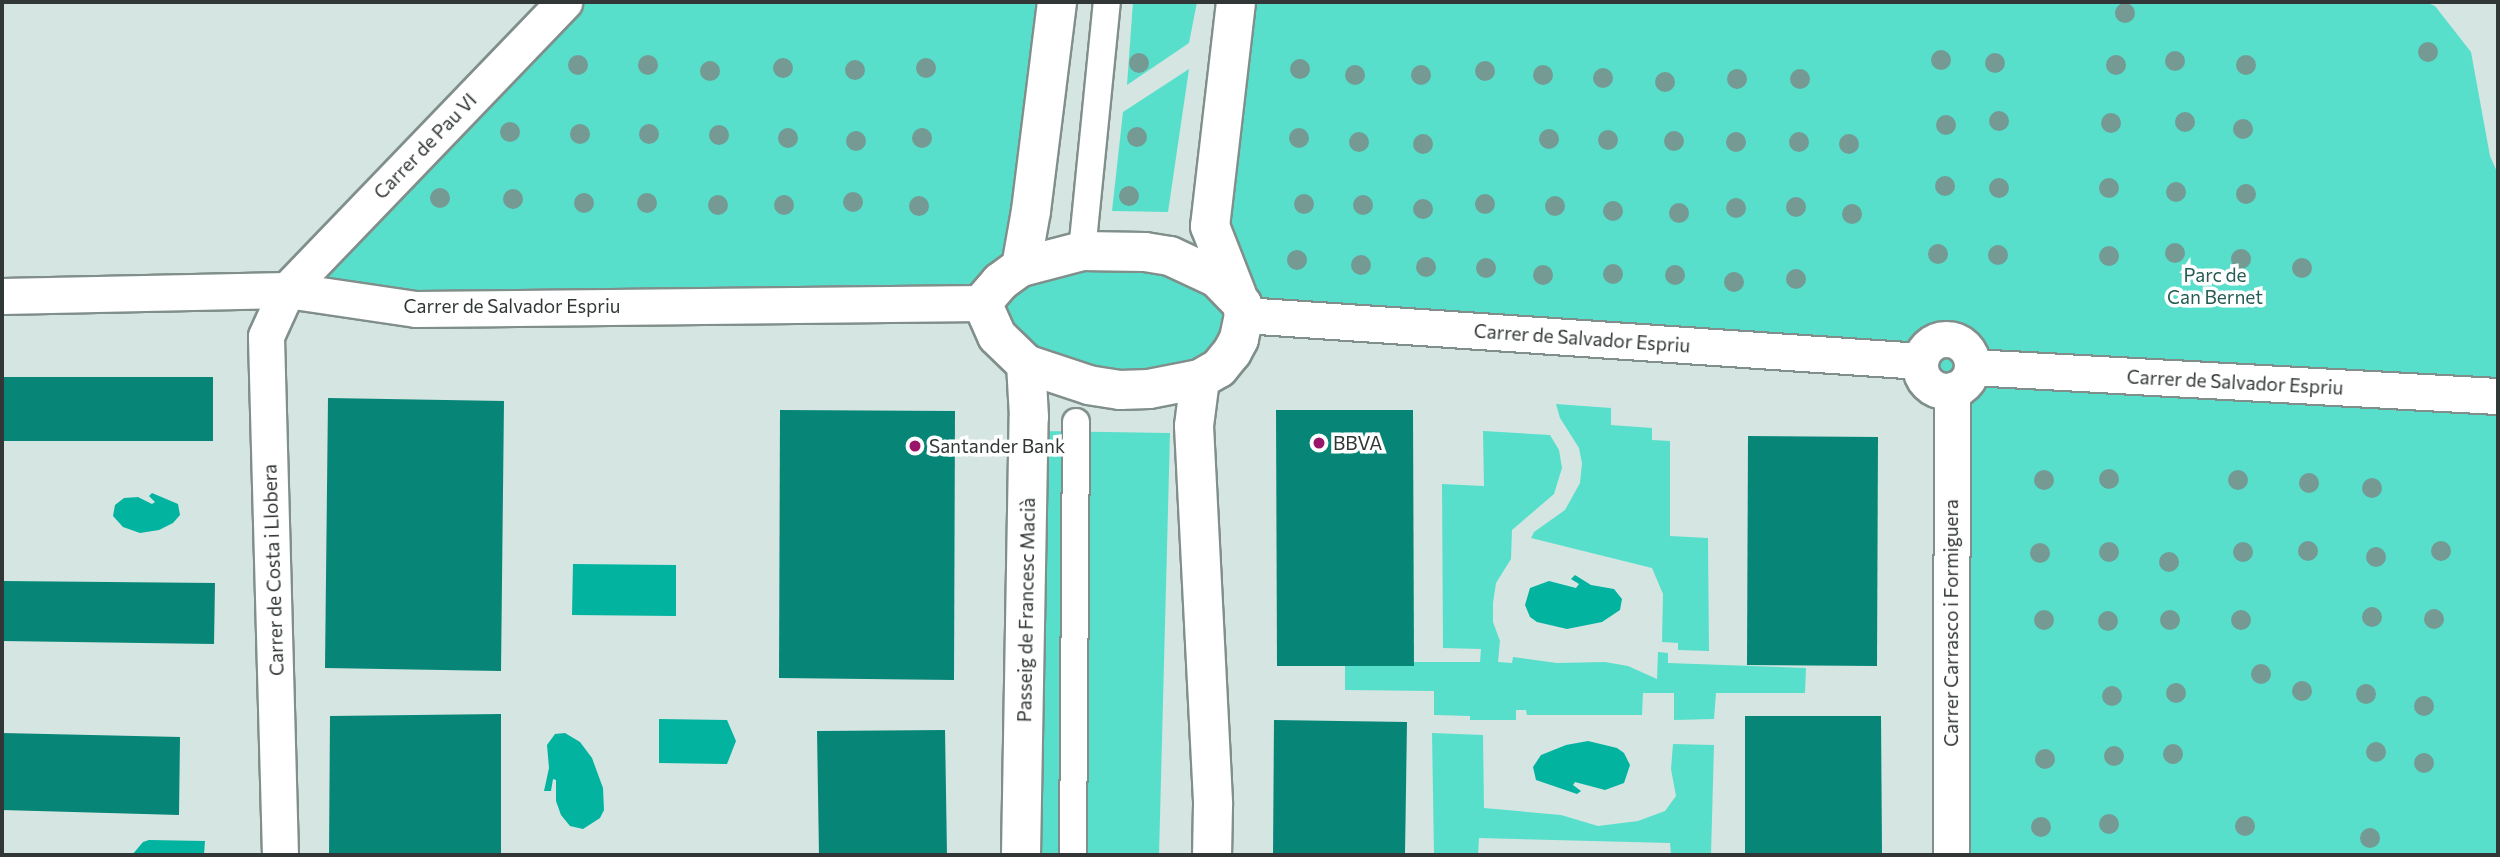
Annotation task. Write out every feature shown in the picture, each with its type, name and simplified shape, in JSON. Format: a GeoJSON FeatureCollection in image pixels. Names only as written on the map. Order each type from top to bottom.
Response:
{"type":"FeatureCollection","features":[{"type":"Feature","properties":{"kind":"street","name":"Carrer de Pau VI"},"geometry":{"type":"LineString","coordinates":[[287,290],[564,2]]}},
{"type":"Feature","properties":{"kind":"street"},"geometry":{"type":"LineString","coordinates":[[1021,267],[1051,64],[1057,2]]}},
{"type":"Feature","properties":{"kind":"street"},"geometry":{"type":"LineString","coordinates":[[1082,251],[1107,2]]}},
{"type":"Feature","properties":{"kind":"street"},"geometry":{"type":"LineString","coordinates":[[1236,2],[1210,226],[1240,305],[1239,339],[1219,368],[1200,379],[1149,390],[1120,390],[1057,376],[1026,364],[997,337],[982,303],[1000,282],[1021,267],[1082,251],[1145,252],[1170,256],[1217,278],[1240,305]]}},
{"type":"Feature","properties":{"kind":"street","name":"Carrer de Salvador Espriu"},"geometry":{"type":"LineString","coordinates":[[2,296],[287,290],[416,309],[982,303]]}},
{"type":"Feature","properties":{"kind":"street","name":"Carrer de Costa i Llobera"},"geometry":{"type":"LineString","coordinates":[[281,855],[266,336],[287,290]]}},
{"type":"Feature","properties":{"kind":"street","name":"Carrer de Salvador Espriu"},"geometry":{"type":"LineString","coordinates":[[1240,305],[1920,361],[1928,384],[1935,388],[1962,378],[2498,396]]}},
{"type":"Feature","properties":{"kind":"street","name":"Passeig de Francesc Macià"},"geometry":{"type":"LineString","coordinates":[[1021,855],[1029,450],[1026,364]]}},
{"type":"Feature","properties":{"kind":"street","name":"Carrer Carrasco i Formiguera"},"geometry":{"type":"LineString","coordinates":[[1951,855],[1962,378]]}},
{"type":"Feature","properties":{"kind":"street"},"geometry":{"type":"LineString","coordinates":[[1200,379],[1194,426],[1212,791],[1212,855]]}},
{"type":"Feature","properties":{"kind":"street"},"geometry":{"type":"LineString","coordinates":[[1073,855],[1078,463],[1076,422]]}},
{"type":"Feature","properties":{"kind":"green space","name":"Parc de Can Bernet"},"geometry":{"type":"Polygon","coordinates":[[[564,2],[1057,2],[1021,266],[1195,265],[1210,226],[1234,2],[2425,2],[2435,6],[2471,52],[2490,156],[2498,174],[2498,855],[1951,855],[1952,390],[1920,361],[1245,315],[1232,352],[1089,385],[987,320],[287,290],[564,2]]]}},
{"type":"Feature","properties":{"kind":"green space"},"geometry":{"type":"Polygon","coordinates":[[[1133,2],[1197,2],[1189,43],[1127,85],[1133,2]]]}},
{"type":"Feature","properties":{"kind":"green space"},"geometry":{"type":"Polygon","coordinates":[[[1189,69],[1168,212],[1112,211],[1123,112],[1189,69]]]}},
{"type":"Feature","properties":{"kind":"green space"},"geometry":{"type":"Polygon","coordinates":[[[1556,404],[1611,408],[1611,425],[1652,428],[1652,440],[1670,441],[1670,536],[1708,538],[1709,651],[1678,650],[1678,643],[1662,642],[1663,594],[1652,568],[1531,538],[1534,532],[1565,510],[1580,483],[1582,463],[1579,448],[1560,418],[1556,404]]]}},
{"type":"Feature","properties":{"kind":"green space"},"geometry":{"type":"Polygon","coordinates":[[[1041,431],[1170,433],[1159,855],[1032,855],[1041,431]]]}},
{"type":"Feature","properties":{"kind":"green space"},"geometry":{"type":"Polygon","coordinates":[[[1483,431],[1550,435],[1559,450],[1562,468],[1554,494],[1512,530],[1511,559],[1496,583],[1493,603],[1493,622],[1500,641],[1498,662],[1512,663],[1513,657],[1557,663],[1605,662],[1628,666],[1657,679],[1658,652],[1668,653],[1668,663],[1806,668],[1805,693],[1716,693],[1714,719],[1674,720],[1674,693],[1643,693],[1642,715],[1527,715],[1526,710],[1516,710],[1516,720],[1470,720],[1470,716],[1434,715],[1434,691],[1345,690],[1345,662],[1480,662],[1481,649],[1443,648],[1442,484],[1484,486],[1483,431]]]}},
{"type":"Feature","properties":{"kind":"green space"},"geometry":{"type":"Polygon","coordinates":[[[1432,733],[1483,735],[1484,808],[1561,815],[1598,826],[1638,821],[1665,811],[1676,796],[1671,769],[1673,744],[1714,745],[1711,855],[1671,855],[1670,843],[1479,838],[1478,855],[1434,855],[1432,733]]]}},
{"type":"Feature","properties":{"kind":"shaded area"},"geometry":{"type":"Polygon","coordinates":[[[152,493],[178,504],[180,515],[173,523],[159,530],[140,533],[123,527],[113,516],[115,505],[124,498],[138,497],[152,504],[155,502],[149,496],[152,493]]]}},
{"type":"Feature","properties":{"kind":"shaded area"},"geometry":{"type":"Polygon","coordinates":[[[573,564],[676,565],[676,616],[572,615],[573,564]]]}},
{"type":"Feature","properties":{"kind":"shaded area"},"geometry":{"type":"Polygon","coordinates":[[[1575,575],[1591,585],[1614,589],[1622,599],[1620,610],[1602,622],[1567,629],[1537,622],[1530,617],[1525,605],[1530,588],[1549,581],[1576,588],[1579,584],[1571,579],[1575,575]]]}},
{"type":"Feature","properties":{"kind":"shaded area"},"geometry":{"type":"Polygon","coordinates":[[[659,719],[727,720],[736,741],[727,764],[659,763],[659,719]]]}},
{"type":"Feature","properties":{"kind":"shaded area"},"geometry":{"type":"Polygon","coordinates":[[[565,733],[580,742],[592,758],[603,788],[604,810],[600,818],[583,829],[570,826],[561,815],[556,801],[556,780],[553,779],[551,791],[544,791],[549,768],[547,745],[555,734],[565,733]]]}},
{"type":"Feature","properties":{"kind":"shaded area"},"geometry":{"type":"Polygon","coordinates":[[[1588,741],[1617,748],[1624,753],[1630,765],[1624,783],[1605,790],[1575,782],[1573,785],[1581,791],[1577,794],[1536,780],[1533,767],[1541,755],[1566,745],[1588,741]]]}},
{"type":"Feature","properties":{"kind":"shaded area"},"geometry":{"type":"Polygon","coordinates":[[[205,841],[204,855],[132,855],[143,842],[205,841]]]}},
{"type":"Feature","properties":{"kind":"building"},"geometry":{"type":"Polygon","coordinates":[[[2,377],[213,377],[213,441],[2,441],[2,377]]]}},
{"type":"Feature","properties":{"kind":"building"},"geometry":{"type":"Polygon","coordinates":[[[328,398],[504,401],[501,671],[325,668],[328,398]]]}},
{"type":"Feature","properties":{"kind":"building"},"geometry":{"type":"Polygon","coordinates":[[[780,410],[955,411],[954,680],[779,678],[780,410]]]}},
{"type":"Feature","properties":{"kind":"building"},"geometry":{"type":"Polygon","coordinates":[[[1276,410],[1413,410],[1414,666],[1277,666],[1276,410]]]}},
{"type":"Feature","properties":{"kind":"building"},"geometry":{"type":"Polygon","coordinates":[[[1748,436],[1878,437],[1877,666],[1747,665],[1748,436]]]}},
{"type":"Feature","properties":{"kind":"building"},"geometry":{"type":"Polygon","coordinates":[[[2,581],[215,583],[214,644],[2,641],[2,581]]]}},
{"type":"Feature","properties":{"kind":"building"},"geometry":{"type":"Polygon","coordinates":[[[501,714],[501,855],[329,855],[330,716],[501,714]]]}},
{"type":"Feature","properties":{"kind":"building"},"geometry":{"type":"Polygon","coordinates":[[[1745,716],[1881,716],[1882,855],[1745,855],[1745,716]]]}},
{"type":"Feature","properties":{"kind":"building"},"geometry":{"type":"Polygon","coordinates":[[[1274,720],[1407,722],[1405,855],[1273,855],[1274,720]]]}},
{"type":"Feature","properties":{"kind":"building"},"geometry":{"type":"Polygon","coordinates":[[[945,730],[947,855],[819,855],[817,731],[945,730]]]}},
{"type":"Feature","properties":{"kind":"building"},"geometry":{"type":"Polygon","coordinates":[[[2,733],[180,737],[179,815],[2,810],[2,733]]]}},
{"type":"Feature","properties":{"kind":"place","name":"BBVA"},"geometry":{"type":"Point","coordinates":[1319,443]}},
{"type":"Feature","properties":{"kind":"place","name":"Santander Bank"},"geometry":{"type":"Point","coordinates":[915,446]}}]}
